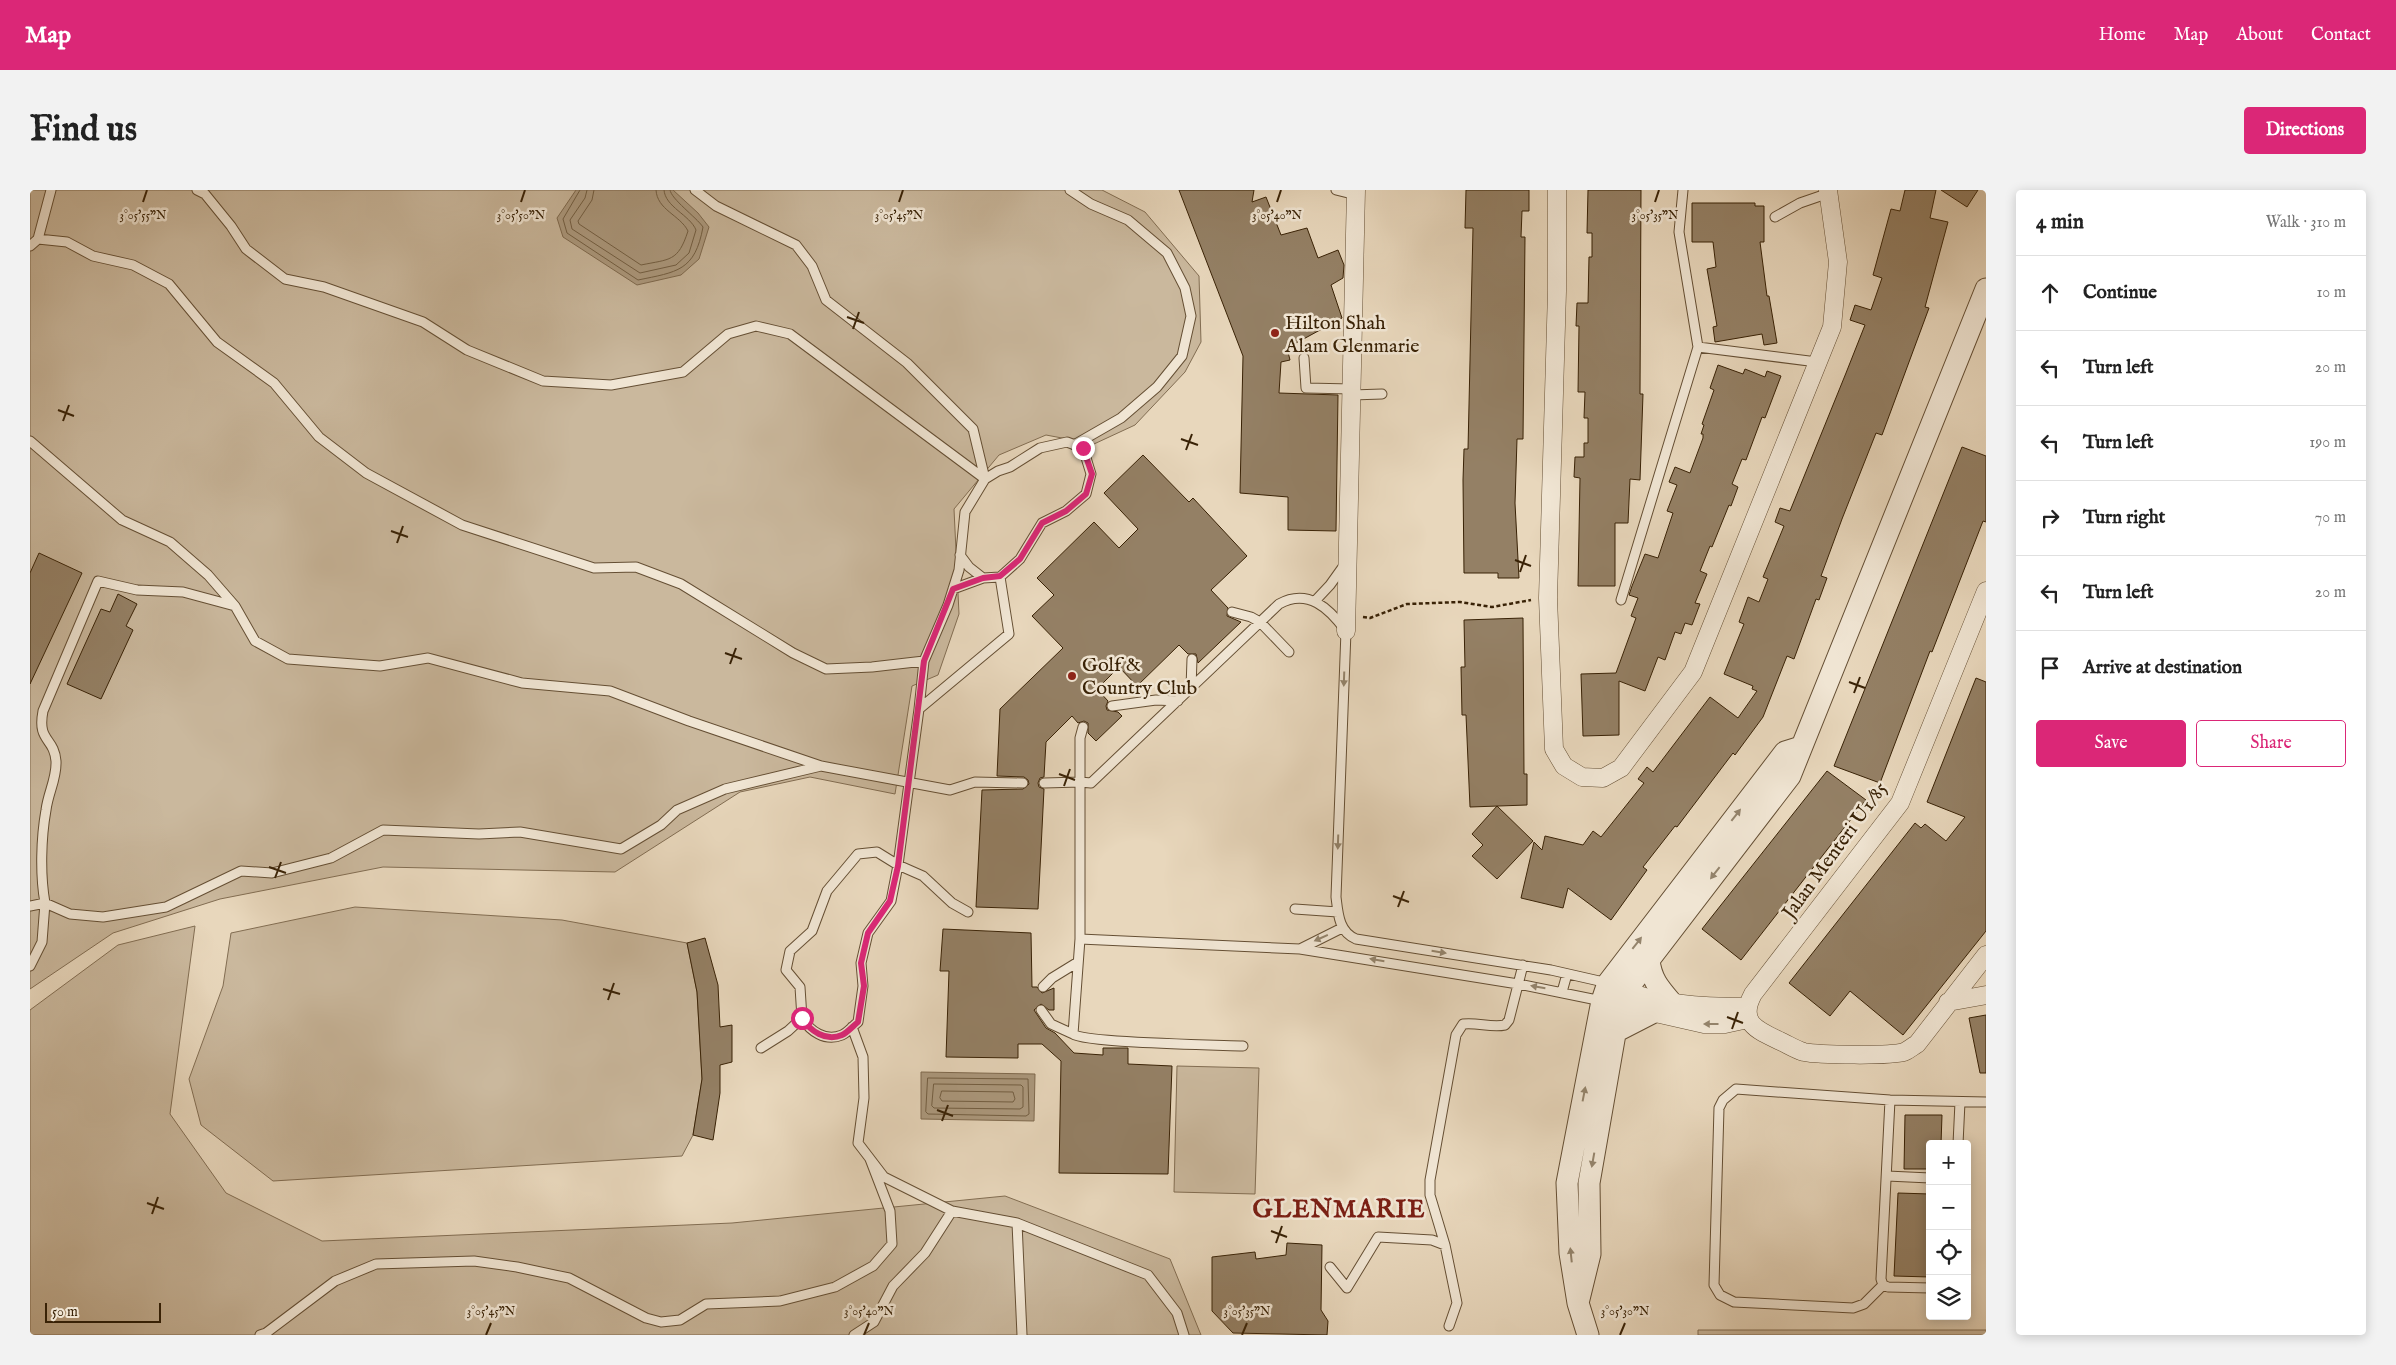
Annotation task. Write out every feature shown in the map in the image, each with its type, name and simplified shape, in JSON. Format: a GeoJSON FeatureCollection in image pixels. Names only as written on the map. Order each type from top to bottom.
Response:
{"type":"FeatureCollection","features":[{"type":"Feature","properties":{"kind":"street"},"geometry":{"type":"LineString","coordinates":[[1557,190],[1557,291],[1548,598],[1554,749],[1564,766],[1582,777],[1603,778],[1621,768],[1693,672],[1832,327],[1838,262],[1829,192]]}},
{"type":"Feature","properties":{"kind":"street"},"geometry":{"type":"LineString","coordinates":[[1346,623],[1356,192]]}},
{"type":"Feature","properties":{"kind":"street"},"geometry":{"type":"LineString","coordinates":[[1578,1303],[1590,1254],[1589,1183],[1615,1032],[1614,995],[1649,960],[1790,776],[1800,747],[1986,289]]}},
{"type":"Feature","properties":{"kind":"street","name":"Jalan Menteri U1/85"},"geometry":{"type":"LineString","coordinates":[[1747,1013],[1753,994],[1900,803],[1986,591]]}},
{"type":"Feature","properties":{"kind":"street"},"geometry":{"type":"LineString","coordinates":[[1588,1335],[1578,1303],[1570,1253],[1567,1182],[1614,995],[1785,752],[1800,747]]}},
{"type":"Feature","properties":{"kind":"street"},"geometry":{"type":"LineString","coordinates":[[1747,1013],[1752,1025],[1764,1033],[1804,1052],[1889,1055],[1905,1052],[1917,1044],[1986,955]]}},
{"type":"Feature","properties":{"kind":"street"},"geometry":{"type":"LineString","coordinates":[[1649,960],[1650,973],[1656,985],[1671,1002]]}},
{"type":"Feature","properties":{"kind":"street"},"geometry":{"type":"LineString","coordinates":[[1614,995],[1747,1013]]}},
{"type":"Feature","properties":{"kind":"street"},"geometry":{"type":"LineString","coordinates":[[1614,995],[1652,1013],[1704,1024],[1725,1024],[1747,1013]]}},
{"type":"Feature","properties":{"kind":"street"},"geometry":{"type":"LineString","coordinates":[[1948,1002],[1986,995]]}},
{"type":"Feature","properties":{"kind":"street"},"geometry":{"type":"LineString","coordinates":[[1615,1032],[1652,1013]]}},
{"type":"Feature","properties":{"kind":"lane"},"geometry":{"type":"LineString","coordinates":[[30,246],[38,239],[51,190]]}},
{"type":"Feature","properties":{"kind":"lane"},"geometry":{"type":"LineString","coordinates":[[197,190],[205,194],[231,226],[246,249],[285,280],[324,287],[423,322],[467,350],[543,381],[611,385],[682,372],[728,334],[756,326],[790,334],[985,479]]}},
{"type":"Feature","properties":{"kind":"lane"},"geometry":{"type":"LineString","coordinates":[[695,190],[716,206],[796,246],[812,266],[826,300],[907,363],[973,429],[985,479]]}},
{"type":"Feature","properties":{"kind":"lane"},"geometry":{"type":"LineString","coordinates":[[1070,190],[1091,204],[1128,220],[1167,253],[1185,288],[1190,316],[1182,356],[1157,387],[1121,418],[1074,445]]}},
{"type":"Feature","properties":{"kind":"lane"},"geometry":{"type":"LineString","coordinates":[[1336,190],[1356,192]]}},
{"type":"Feature","properties":{"kind":"lane"},"geometry":{"type":"LineString","coordinates":[[1621,600],[1698,347],[1679,232],[1683,190]]}},
{"type":"Feature","properties":{"kind":"lane"},"geometry":{"type":"LineString","coordinates":[[1775,217],[1800,203],[1829,192]]}},
{"type":"Feature","properties":{"kind":"lane"},"geometry":{"type":"LineString","coordinates":[[38,239],[67,242],[93,256],[133,265],[169,284],[217,342],[274,383],[319,437],[366,473],[462,525],[594,568],[636,567],[681,584],[793,653],[826,669],[872,667],[924,661]]}},
{"type":"Feature","properties":{"kind":"lane"},"geometry":{"type":"LineString","coordinates":[[1698,347],[1817,362]]}},
{"type":"Feature","properties":{"kind":"lane"},"geometry":{"type":"LineString","coordinates":[[1304,358],[1306,388],[1382,394]]}},
{"type":"Feature","properties":{"kind":"lane"},"geometry":{"type":"LineString","coordinates":[[30,441],[122,520],[170,542],[208,575],[235,606],[255,641],[288,659],[380,666],[428,658],[522,683],[610,691],[689,722],[821,766],[950,790],[975,782],[1023,782]]}},
{"type":"Feature","properties":{"kind":"lane"},"geometry":{"type":"LineString","coordinates":[[953,589],[983,578],[1000,576],[1020,559],[1042,523],[1066,511],[1086,494],[1092,474],[1083,448],[1067,442],[1040,448],[1010,467],[998,471],[985,479],[965,512],[959,570],[924,661],[898,866],[890,901],[868,933],[861,963],[864,986],[858,1022],[842,1035],[824,1036],[808,1028],[802,1018],[800,987],[786,970],[790,950],[812,931],[827,891],[858,854],[877,852],[898,866],[923,876],[952,903],[968,912]]}},
{"type":"Feature","properties":{"kind":"lane"},"geometry":{"type":"LineString","coordinates":[[960,555],[983,578]]}},
{"type":"Feature","properties":{"kind":"lane"},"geometry":{"type":"LineString","coordinates":[[1315,600],[1330,585],[1348,558]]}},
{"type":"Feature","properties":{"kind":"lane"},"geometry":{"type":"LineString","coordinates":[[919,709],[1009,634],[1000,576]]}},
{"type":"Feature","properties":{"kind":"lane"},"geometry":{"type":"LineString","coordinates":[[30,966],[42,942],[45,903],[41,882],[46,810],[56,768],[56,753],[43,735],[40,724],[43,711],[98,580],[137,590],[183,592],[235,606]]}},
{"type":"Feature","properties":{"kind":"lane"},"geometry":{"type":"LineString","coordinates":[[1044,783],[1091,783],[1279,604],[1286,600],[1299,598],[1315,600],[1346,623],[1336,897],[1342,928],[1348,935],[1356,938],[1567,974],[1614,995]]}},
{"type":"Feature","properties":{"kind":"lane"},"geometry":{"type":"LineString","coordinates":[[1232,612],[1250,616],[1260,622],[1289,652]]}},
{"type":"Feature","properties":{"kind":"lane"},"geometry":{"type":"LineString","coordinates":[[1191,688],[1192,658]]}},
{"type":"Feature","properties":{"kind":"lane"},"geometry":{"type":"LineString","coordinates":[[1112,706],[1156,700],[1178,700]]}},
{"type":"Feature","properties":{"kind":"lane"},"geometry":{"type":"LineString","coordinates":[[1073,1034],[1080,939],[1080,738],[1083,727]]}},
{"type":"Feature","properties":{"kind":"lane"},"geometry":{"type":"LineString","coordinates":[[30,906],[45,903],[70,914],[103,917],[166,907],[242,871],[272,873],[331,858],[383,830],[479,834],[520,832],[621,850],[661,824],[677,810],[725,789],[821,766]]}},
{"type":"Feature","properties":{"kind":"lane"},"geometry":{"type":"LineString","coordinates":[[1295,909],[1338,912]]}},
{"type":"Feature","properties":{"kind":"lane"},"geometry":{"type":"LineString","coordinates":[[1300,949],[1342,928]]}},
{"type":"Feature","properties":{"kind":"lane"},"geometry":{"type":"LineString","coordinates":[[1080,939],[1300,949],[1562,992],[1614,995]]}},
{"type":"Feature","properties":{"kind":"lane"},"geometry":{"type":"LineString","coordinates":[[1043,987],[1052,978],[1078,962]]}},
{"type":"Feature","properties":{"kind":"lane"},"geometry":{"type":"LineString","coordinates":[[1449,1326],[1457,1303],[1445,1245],[1430,1196],[1430,1180],[1456,1034],[1463,1024],[1471,1023],[1498,1027],[1505,1025],[1523,965]]}},
{"type":"Feature","properties":{"kind":"lane"},"geometry":{"type":"LineString","coordinates":[[1562,992],[1567,974]]}},
{"type":"Feature","properties":{"kind":"lane"},"geometry":{"type":"LineString","coordinates":[[1042,1010],[1051,1024],[1077,1037],[1243,1046]]}},
{"type":"Feature","properties":{"kind":"lane"},"geometry":{"type":"LineString","coordinates":[[761,1048],[788,1031],[802,1018]]}},
{"type":"Feature","properties":{"kind":"lane"},"geometry":{"type":"LineString","coordinates":[[852,1027],[863,1057],[864,1098],[858,1143],[884,1177],[952,1211],[1017,1223],[1148,1275],[1177,1313],[1184,1335]]}},
{"type":"Feature","properties":{"kind":"lane"},"geometry":{"type":"LineString","coordinates":[[1883,1285],[1864,1304],[1853,1308],[1734,1302],[1720,1295],[1714,1285],[1719,1108],[1723,1100],[1736,1089],[1890,1100],[1986,1102]]}},
{"type":"Feature","properties":{"kind":"lane"},"geometry":{"type":"LineString","coordinates":[[1883,1285],[1890,1100]]}},
{"type":"Feature","properties":{"kind":"lane"},"geometry":{"type":"LineString","coordinates":[[1958,1140],[1960,1102]]}},
{"type":"Feature","properties":{"kind":"lane"},"geometry":{"type":"LineString","coordinates":[[260,1335],[266,1333],[335,1281],[376,1264],[474,1261],[517,1267],[569,1278],[646,1318],[661,1322],[680,1320],[706,1304],[780,1301],[835,1287],[873,1266],[892,1244],[890,1211],[870,1159]]}},
{"type":"Feature","properties":{"kind":"lane"},"geometry":{"type":"LineString","coordinates":[[1887,1176],[1926,1178]]}},
{"type":"Feature","properties":{"kind":"lane"},"geometry":{"type":"LineString","coordinates":[[854,1335],[874,1322],[893,1286],[925,1253],[952,1211]]}},
{"type":"Feature","properties":{"kind":"lane"},"geometry":{"type":"LineString","coordinates":[[1017,1223],[1022,1335]]}},
{"type":"Feature","properties":{"kind":"lane"},"geometry":{"type":"LineString","coordinates":[[1330,1267],[1347,1288],[1378,1237],[1432,1240],[1445,1245]]}},
{"type":"Feature","properties":{"kind":"lane"},"geometry":{"type":"LineString","coordinates":[[1883,1285],[1888,1288],[1926,1288]]}},
{"type":"Feature","properties":{"kind":"path"},"geometry":{"type":"LineString","coordinates":[[1346,623],[1370,618],[1406,604],[1460,602],[1492,607],[1548,598]]}},
{"type":"Feature","properties":{"kind":"shaded area"},"geometry":{"type":"Polygon","coordinates":[[[30,190],[1102,190],[1145,212],[1199,276],[1201,342],[1185,372],[1135,425],[1094,444],[1046,435],[999,455],[954,509],[959,614],[938,675],[912,686],[895,794],[810,777],[740,792],[615,872],[383,867],[220,899],[113,933],[30,989],[30,190]]]}},
{"type":"Feature","properties":{"kind":"shaded area"},"geometry":{"type":"Polygon","coordinates":[[[355,907],[562,920],[687,943],[697,992],[702,1079],[693,1135],[682,1156],[273,1181],[201,1125],[189,1079],[223,986],[231,933],[355,907]]]}},
{"type":"Feature","properties":{"kind":"shaded area"},"geometry":{"type":"Polygon","coordinates":[[[195,926],[170,1114],[226,1193],[322,1241],[732,1223],[1005,1196],[1170,1259],[1201,1335],[30,1335],[30,1010],[118,945],[195,926]]]}},
{"type":"Feature","properties":{"kind":"shaded area"},"geometry":{"type":"Polygon","coordinates":[[[1177,1066],[1259,1068],[1255,1194],[1174,1192],[1177,1066]]]}},
{"type":"Feature","properties":{"kind":"shaded area"},"geometry":{"type":"Polygon","coordinates":[[[1698,1330],[1986,1330],[1986,1335],[1698,1335],[1698,1330]]]}},
{"type":"Feature","properties":{"kind":"water"},"geometry":{"type":"Polygon","coordinates":[[[576,190],[673,190],[698,213],[709,227],[699,259],[681,275],[637,285],[563,237],[557,218],[576,190]]]}},
{"type":"Feature","properties":{"kind":"water"},"geometry":{"type":"Polygon","coordinates":[[[921,1072],[1035,1074],[1034,1121],[921,1119],[921,1072]]]}},
{"type":"Feature","properties":{"kind":"building","name":"Hilton Shah Alam Glenmarie"},"geometry":{"type":"Polygon","coordinates":[[[1179,190],[1254,190],[1252,202],[1266,197],[1281,235],[1307,228],[1318,258],[1338,250],[1344,265],[1343,278],[1331,285],[1342,318],[1287,348],[1290,360],[1281,362],[1279,393],[1338,395],[1336,531],[1288,530],[1288,497],[1240,493],[1243,356],[1179,190]]]}},
{"type":"Feature","properties":{"kind":"building"},"geometry":{"type":"Polygon","coordinates":[[[1466,190],[1529,190],[1529,211],[1522,211],[1521,237],[1525,237],[1523,439],[1517,439],[1515,503],[1519,578],[1498,578],[1498,573],[1464,573],[1463,480],[1464,449],[1468,449],[1473,228],[1465,228],[1466,190]]]}},
{"type":"Feature","properties":{"kind":"building"},"geometry":{"type":"Polygon","coordinates":[[[1588,190],[1641,190],[1640,394],[1643,394],[1640,480],[1630,479],[1628,523],[1615,523],[1615,586],[1578,586],[1580,478],[1574,477],[1575,457],[1584,457],[1584,443],[1588,443],[1588,418],[1584,418],[1585,392],[1578,392],[1579,326],[1576,326],[1577,303],[1588,303],[1589,257],[1592,257],[1592,233],[1587,233],[1588,190]]]}},
{"type":"Feature","properties":{"kind":"building"},"geometry":{"type":"Polygon","coordinates":[[[1905,190],[1936,190],[1930,218],[1948,222],[1925,307],[1929,308],[1882,435],[1876,433],[1842,519],[1821,576],[1827,578],[1819,600],[1816,599],[1794,659],[1787,656],[1763,717],[1735,755],[1733,753],[1677,827],[1675,826],[1643,867],[1647,870],[1611,920],[1568,888],[1563,908],[1521,898],[1534,842],[1542,850],[1545,836],[1583,845],[1593,831],[1601,837],[1644,783],[1638,779],[1647,767],[1653,772],[1710,697],[1738,718],[1757,691],[1752,689],[1753,686],[1724,674],[1744,624],[1739,622],[1748,597],[1759,602],[1768,579],[1763,577],[1784,526],[1775,522],[1780,508],[1790,511],[1865,325],[1850,320],[1855,305],[1871,310],[1882,278],[1873,275],[1891,209],[1900,211],[1905,190]]]}},
{"type":"Feature","properties":{"kind":"building"},"geometry":{"type":"Polygon","coordinates":[[[1941,190],[1978,190],[1967,207],[1941,190]]]}},
{"type":"Feature","properties":{"kind":"building"},"geometry":{"type":"Polygon","coordinates":[[[1692,203],[1755,203],[1755,206],[1764,206],[1764,242],[1760,242],[1767,296],[1769,296],[1777,343],[1764,345],[1762,334],[1715,342],[1713,327],[1717,326],[1707,269],[1716,267],[1713,242],[1692,242],[1692,203]]]}},
{"type":"Feature","properties":{"kind":"building"},"geometry":{"type":"Polygon","coordinates":[[[1718,365],[1743,374],[1745,369],[1765,377],[1767,371],[1781,376],[1765,418],[1762,417],[1746,460],[1742,459],[1732,484],[1738,487],[1731,506],[1729,505],[1700,571],[1707,574],[1695,603],[1700,604],[1692,625],[1685,623],[1681,634],[1675,632],[1665,660],[1658,657],[1645,691],[1619,681],[1619,735],[1583,736],[1581,674],[1616,673],[1636,618],[1631,616],[1638,598],[1629,595],[1645,554],[1658,558],[1673,513],[1667,511],[1677,485],[1669,482],[1675,467],[1690,473],[1703,438],[1703,434],[1701,434],[1704,425],[1702,424],[1714,390],[1710,388],[1718,365]]]}},
{"type":"Feature","properties":{"kind":"building"},"geometry":{"type":"Polygon","coordinates":[[[1962,447],[1986,456],[1986,522],[1983,521],[1932,652],[1930,651],[1880,783],[1834,766],[1962,447]]]}},
{"type":"Feature","properties":{"kind":"building","name":"Golf & Country Club"},"geometry":{"type":"Polygon","coordinates":[[[1143,455],[1189,502],[1193,498],[1247,556],[1211,590],[1228,608],[1227,616],[1241,622],[1198,663],[1196,654],[1188,654],[1179,645],[1137,686],[1119,667],[1097,689],[1108,701],[1107,710],[1118,712],[1122,716],[1096,741],[1088,733],[1088,723],[1084,721],[1078,723],[1072,716],[1046,742],[1044,777],[1040,778],[1038,783],[1039,787],[1044,789],[1038,909],[976,907],[982,790],[1023,789],[1029,784],[1028,780],[1024,777],[997,776],[1000,709],[1063,648],[1032,616],[1054,595],[1037,578],[1094,522],[1119,548],[1138,529],[1104,493],[1143,455]]]}},
{"type":"Feature","properties":{"kind":"building"},"geometry":{"type":"Polygon","coordinates":[[[39,553],[82,573],[30,684],[30,573],[39,553]]]}},
{"type":"Feature","properties":{"kind":"building"},"geometry":{"type":"Polygon","coordinates":[[[118,594],[137,604],[126,626],[133,630],[101,699],[67,684],[101,609],[110,612],[118,594]]]}},
{"type":"Feature","properties":{"kind":"building"},"geometry":{"type":"Polygon","coordinates":[[[1523,618],[1524,774],[1527,774],[1527,805],[1470,807],[1466,715],[1462,715],[1461,667],[1465,667],[1464,620],[1523,618]]]}},
{"type":"Feature","properties":{"kind":"building"},"geometry":{"type":"Polygon","coordinates":[[[1976,678],[1986,682],[1986,931],[1903,1035],[1850,991],[1830,1016],[1789,983],[1915,823],[1921,828],[1925,824],[1946,841],[1965,817],[1927,802],[1976,678]]]}},
{"type":"Feature","properties":{"kind":"building"},"geometry":{"type":"Polygon","coordinates":[[[1827,771],[1866,800],[1741,960],[1702,929],[1827,771]]]}},
{"type":"Feature","properties":{"kind":"building"},"geometry":{"type":"Polygon","coordinates":[[[1497,806],[1533,841],[1497,879],[1472,856],[1483,845],[1472,834],[1497,806]]]}},
{"type":"Feature","properties":{"kind":"building"},"geometry":{"type":"Polygon","coordinates":[[[943,929],[1031,933],[1032,987],[1037,987],[1042,993],[1054,988],[1054,1010],[1049,1010],[1041,1004],[1034,1010],[1046,1028],[1055,1033],[1074,1053],[1103,1055],[1103,1048],[1128,1048],[1128,1064],[1172,1066],[1168,1174],[1059,1173],[1061,1061],[1042,1044],[1018,1044],[1018,1058],[946,1057],[949,971],[940,971],[943,929]]]}},
{"type":"Feature","properties":{"kind":"building"},"geometry":{"type":"Polygon","coordinates":[[[705,938],[718,985],[720,1027],[732,1025],[732,1062],[720,1065],[720,1093],[713,1140],[693,1135],[702,1079],[697,992],[687,943],[705,938]]]}},
{"type":"Feature","properties":{"kind":"building"},"geometry":{"type":"Polygon","coordinates":[[[1986,1015],[1986,1073],[1980,1073],[1969,1018],[1986,1015]]]}},
{"type":"Feature","properties":{"kind":"building"},"geometry":{"type":"Polygon","coordinates":[[[1905,1115],[1942,1115],[1941,1140],[1926,1140],[1926,1169],[1904,1169],[1905,1115]]]}},
{"type":"Feature","properties":{"kind":"building"},"geometry":{"type":"Polygon","coordinates":[[[1898,1193],[1926,1194],[1926,1277],[1894,1276],[1898,1193]]]}},
{"type":"Feature","properties":{"kind":"building"},"geometry":{"type":"Polygon","coordinates":[[[1287,1243],[1322,1245],[1321,1310],[1328,1321],[1327,1335],[1233,1333],[1212,1311],[1212,1257],[1255,1252],[1256,1259],[1286,1255],[1287,1243]]]}},
{"type":"Feature","properties":{"kind":"place","name":"Hilton Shah Alam Glenmarie"},"geometry":{"type":"Point","coordinates":[1275,333]}},
{"type":"Feature","properties":{"kind":"place","name":"Golf & Country Club"},"geometry":{"type":"Point","coordinates":[1072,676]}},
{"type":"Feature","properties":{"kind":"district","name":"GLENMARIE"},"geometry":{"type":"Point","coordinates":[1339,1208]}},
{"type":"Feature","properties":{"kind":"route"},"geometry":{"type":"LineString","coordinates":[[802,1018],[808,1028],[824,1036],[842,1035],[858,1022],[864,986],[861,963],[868,933],[890,901],[898,866],[924,661],[953,589],[983,578],[1000,576],[1020,559],[1042,523],[1066,511],[1086,494],[1092,474],[1083,448]]}}]}
